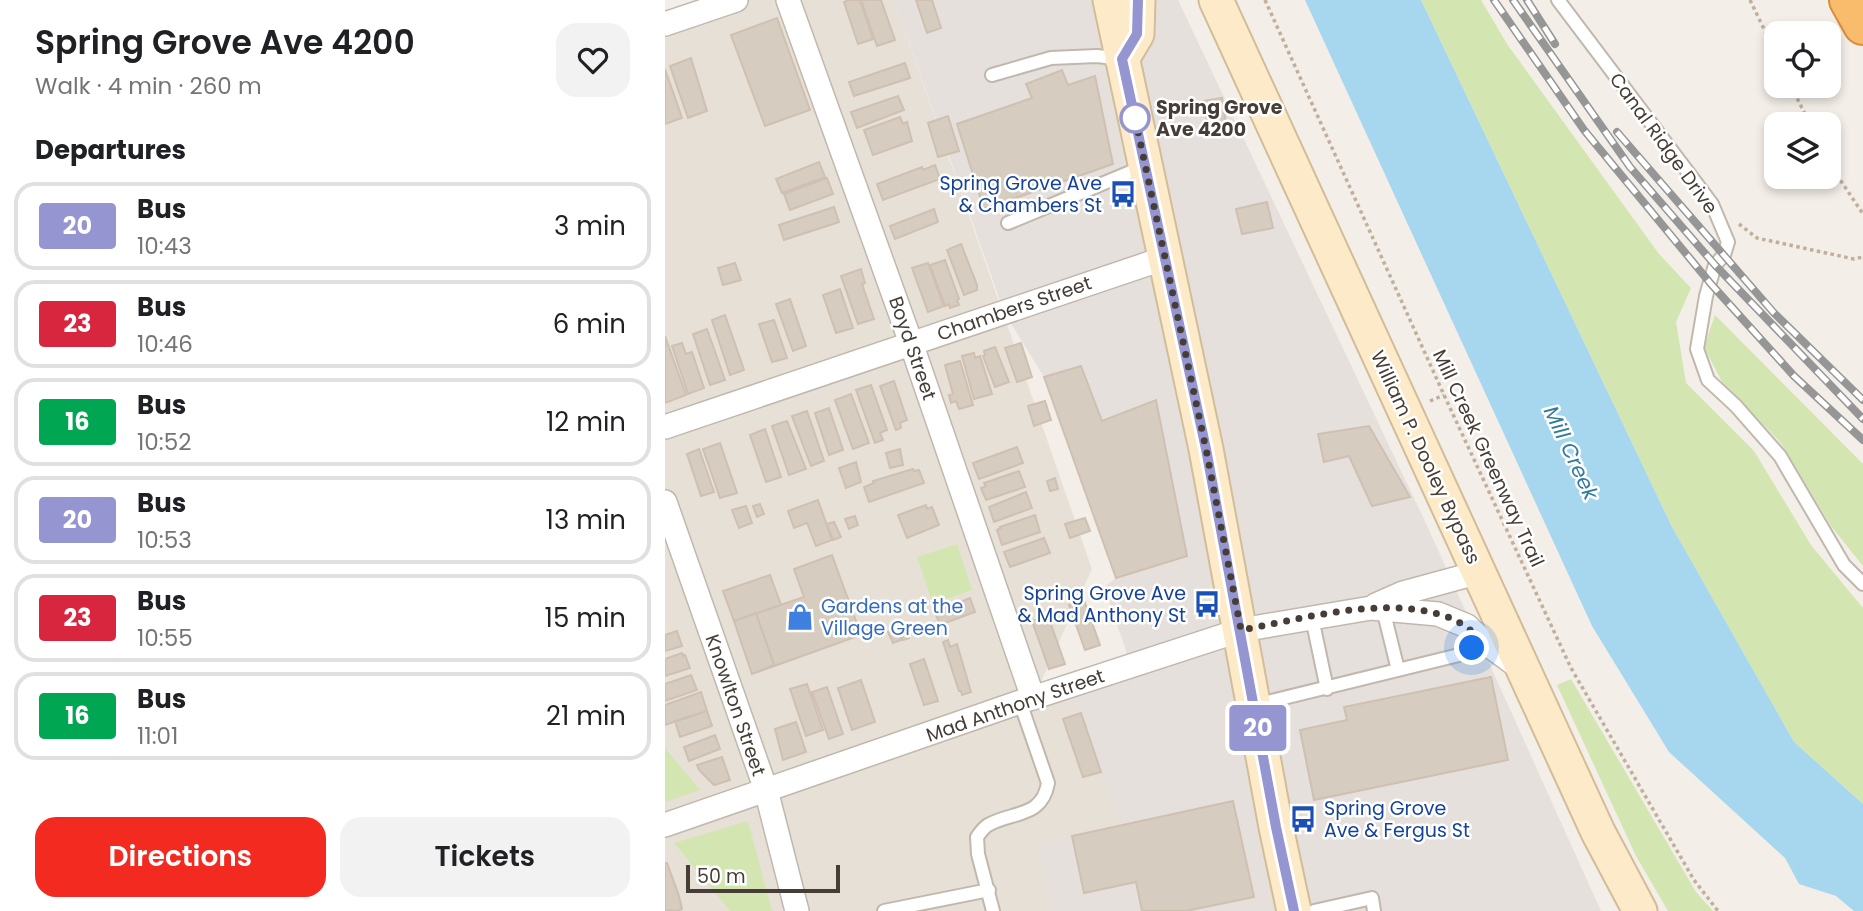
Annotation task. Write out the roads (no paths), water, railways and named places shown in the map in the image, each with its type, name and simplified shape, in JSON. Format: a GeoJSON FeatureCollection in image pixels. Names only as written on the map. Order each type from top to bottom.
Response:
{"type":"FeatureCollection","features":[{"type":"Feature","properties":{"kind":"highway"},"geometry":{"type":"LineString","coordinates":[[1849,0],[1863,26]]}},
{"type":"Feature","properties":{"kind":"street"},"geometry":{"type":"LineString","coordinates":[[665,24],[736,0]]}},
{"type":"Feature","properties":{"kind":"street","name":"Boyd Street"},"geometry":{"type":"LineString","coordinates":[[788,0],[911,343],[1027,700]]}},
{"type":"Feature","properties":{"kind":"street"},"geometry":{"type":"LineString","coordinates":[[1110,0],[1206,449],[1294,911]]}},
{"type":"Feature","properties":{"kind":"street"},"geometry":{"type":"LineString","coordinates":[[1122,59],[1137,34],[1138,0]]}},
{"type":"Feature","properties":{"kind":"street","name":"William P. Dooley Bypass"},"geometry":{"type":"LineString","coordinates":[[1216,0],[1598,832],[1640,911]]}},
{"type":"Feature","properties":{"kind":"street","name":"Chambers Street"},"geometry":{"type":"LineString","coordinates":[[665,427],[1165,258]]}},
{"type":"Feature","properties":{"kind":"street","name":"Knowlton Street"},"geometry":{"type":"LineString","coordinates":[[665,502],[766,790],[797,911]]}},
{"type":"Feature","properties":{"kind":"street","name":"Mad Anthony Street"},"geometry":{"type":"LineString","coordinates":[[1377,608],[1403,593],[1479,572]]}},
{"type":"Feature","properties":{"kind":"street","name":"Mad Anthony Street"},"geometry":{"type":"LineString","coordinates":[[665,825],[1027,700],[1241,630],[1377,608],[1439,614],[1467,626],[1525,671]]}},
{"type":"Feature","properties":{"kind":"lane","name":"Canal Ridge Drive"},"geometry":{"type":"LineString","coordinates":[[1558,0],[1712,204],[1728,242],[1724,255],[1716,265],[1706,296],[1697,349],[1708,380],[1736,406],[1780,456],[1844,565],[1863,584]]}},
{"type":"Feature","properties":{"kind":"lane"},"geometry":{"type":"LineString","coordinates":[[992,75],[1051,58],[1097,56],[1122,59]]}},
{"type":"Feature","properties":{"kind":"lane"},"geometry":{"type":"LineString","coordinates":[[1008,223],[1145,166]]}},
{"type":"Feature","properties":{"kind":"lane"},"geometry":{"type":"LineString","coordinates":[[1377,608],[1398,670]]}},
{"type":"Feature","properties":{"kind":"lane"},"geometry":{"type":"LineString","coordinates":[[1312,618],[1327,688]]}},
{"type":"Feature","properties":{"kind":"lane"},"geometry":{"type":"LineString","coordinates":[[1254,705],[1463,654],[1483,641]]}},
{"type":"Feature","properties":{"kind":"lane"},"geometry":{"type":"LineString","coordinates":[[993,911],[978,854],[977,837],[987,825],[1022,814],[1037,805],[1046,794],[1048,783],[1027,700]]}},
{"type":"Feature","properties":{"kind":"lane"},"geometry":{"type":"LineString","coordinates":[[884,911],[933,906],[989,890]]}},
{"type":"Feature","properties":{"kind":"lane"},"geometry":{"type":"LineString","coordinates":[[1314,911],[1372,898],[1374,911]]}},
{"type":"Feature","properties":{"kind":"water","name":"Mill Creek"},"geometry":{"type":"Polygon","coordinates":[[[1305,0],[1421,0],[1672,527],[1794,742],[1863,804],[1863,911],[1854,911],[1836,896],[1799,884],[1785,858],[1669,752],[1592,626],[1305,0]]]}},
{"type":"Feature","properties":{"kind":"railway"},"geometry":{"type":"LineString","coordinates":[[1494,0],[1584,130],[1711,284],[1794,376],[1863,440]]}},
{"type":"Feature","properties":{"kind":"railway"},"geometry":{"type":"LineString","coordinates":[[1513,0],[1630,167],[1715,265],[1863,419]]}},
{"type":"Feature","properties":{"kind":"railway"},"geometry":{"type":"LineString","coordinates":[[1527,0],[1555,44]]}},
{"type":"Feature","properties":{"kind":"railway"},"geometry":{"type":"LineString","coordinates":[[1617,132],[1774,313],[1863,400]]}},
{"type":"Feature","properties":{"kind":"place","name":"Spring Grove Ave 4200"},"geometry":{"type":"Point","coordinates":[1135,118]}},
{"type":"Feature","properties":{"kind":"place","name":"Spring Grove Ave & Chambers St"},"geometry":{"type":"Point","coordinates":[1123,194]}},
{"type":"Feature","properties":{"kind":"place","name":"Spring Grove Ave & Mad Anthony St"},"geometry":{"type":"Point","coordinates":[1207,604]}},
{"type":"Feature","properties":{"kind":"place","name":"Gardens at the Village Green"},"geometry":{"type":"Point","coordinates":[800,617]}},
{"type":"Feature","properties":{"kind":"place","name":"Spring Grove Ave & Fergus St"},"geometry":{"type":"Point","coordinates":[1303,819]}}]}
